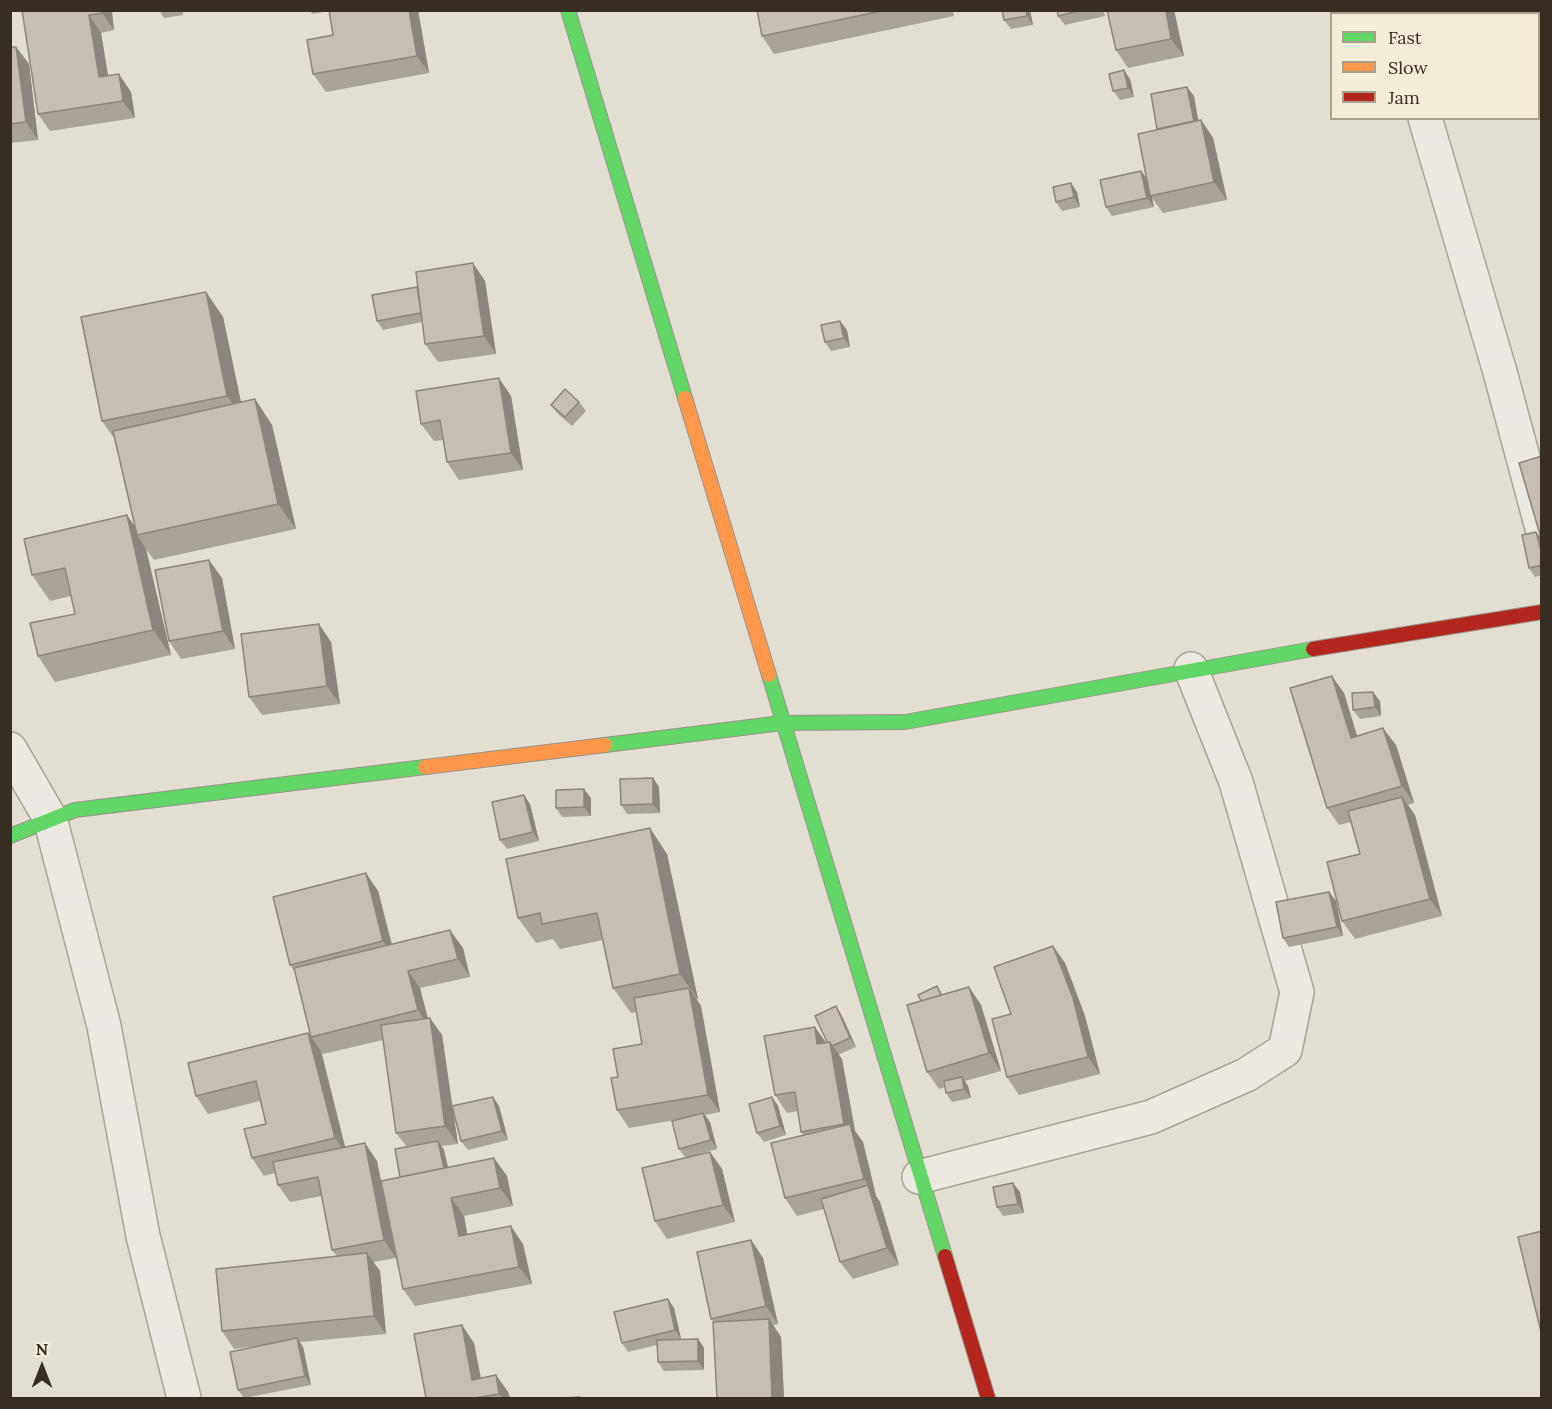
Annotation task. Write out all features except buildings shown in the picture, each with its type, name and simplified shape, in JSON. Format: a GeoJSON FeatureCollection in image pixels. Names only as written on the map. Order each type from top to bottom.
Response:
{"type":"FeatureCollection","features":[{"type":"Feature","properties":{"kind":"street"},"geometry":{"type":"LineString","coordinates":[[568,10],[919,1178],[988,1398]]}},
{"type":"Feature","properties":{"kind":"street"},"geometry":{"type":"LineString","coordinates":[[1426,120],[1500,372],[1542,528]]}},
{"type":"Feature","properties":{"kind":"street"},"geometry":{"type":"LineString","coordinates":[[10,836],[50,818],[75,810],[782,723],[905,722],[1191,669],[1542,612]]}},
{"type":"Feature","properties":{"kind":"street"},"geometry":{"type":"LineString","coordinates":[[919,1178],[1151,1117],[1246,1075],[1285,1050],[1298,992],[1236,782],[1191,669]]}},
{"type":"Feature","properties":{"kind":"street"},"geometry":{"type":"LineString","coordinates":[[10,749],[50,818],[104,1026],[144,1236],[184,1398]]}},
{"type":"Feature","properties":{"kind":"traffic: fast"},"geometry":{"type":"LineString","coordinates":[[568,10],[685,398]]}},
{"type":"Feature","properties":{"kind":"traffic: fast"},"geometry":{"type":"LineString","coordinates":[[605,745],[782,723],[905,722],[1313,649]]}},
{"type":"Feature","properties":{"kind":"traffic: fast"},"geometry":{"type":"LineString","coordinates":[[769,675],[945,1256]]}},
{"type":"Feature","properties":{"kind":"traffic: fast"},"geometry":{"type":"LineString","coordinates":[[10,836],[75,810],[425,767]]}},
{"type":"Feature","properties":{"kind":"traffic: slow"},"geometry":{"type":"LineString","coordinates":[[685,398],[769,675]]}},
{"type":"Feature","properties":{"kind":"traffic: slow"},"geometry":{"type":"LineString","coordinates":[[425,767],[605,745]]}},
{"type":"Feature","properties":{"kind":"traffic: jam"},"geometry":{"type":"LineString","coordinates":[[1313,649],[1542,612]]}},
{"type":"Feature","properties":{"kind":"traffic: jam"},"geometry":{"type":"LineString","coordinates":[[945,1256],[988,1398]]}}]}
